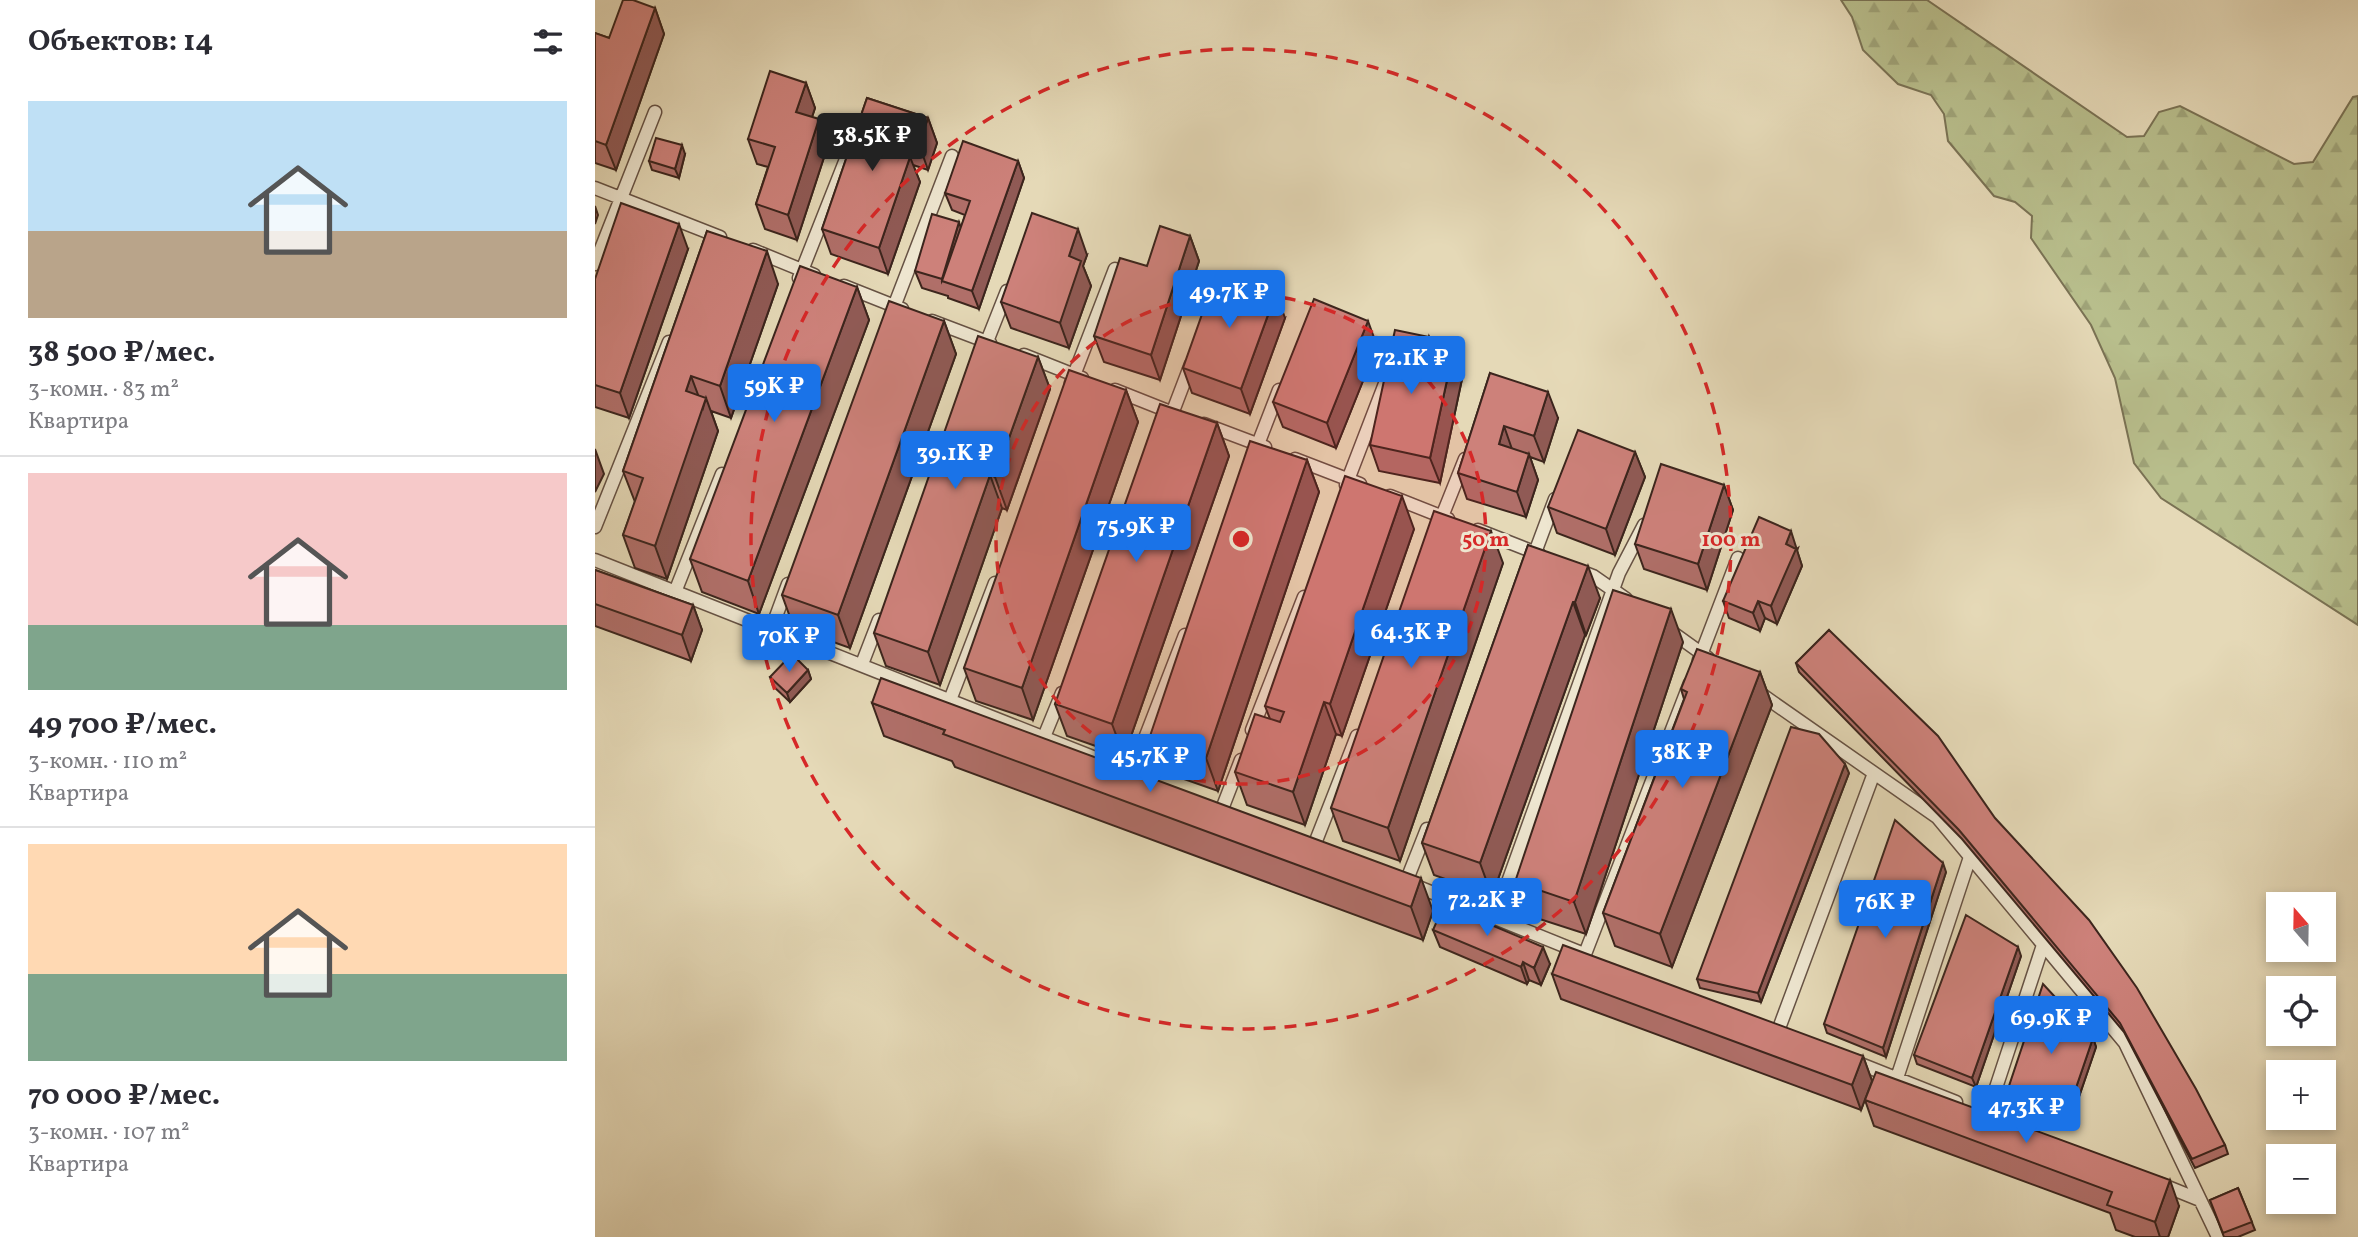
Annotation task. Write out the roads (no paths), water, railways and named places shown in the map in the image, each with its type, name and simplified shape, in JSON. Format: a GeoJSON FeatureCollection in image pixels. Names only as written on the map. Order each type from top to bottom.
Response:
{"type":"FeatureCollection","features":[{"type":"Feature","properties":{"kind":"lane"},"geometry":{"type":"LineString","coordinates":[[595,264],[655,112]]}},
{"type":"Feature","properties":{"kind":"lane"},"geometry":{"type":"LineString","coordinates":[[792,296],[848,154]]}},
{"type":"Feature","properties":{"kind":"lane"},"geometry":{"type":"LineString","coordinates":[[890,319],[952,156]]}},
{"type":"Feature","properties":{"kind":"lane"},"geometry":{"type":"LineString","coordinates":[[595,188],[710,241],[803,270],[1282,454],[1346,486],[1442,516],[1546,557],[1593,576],[1635,606]]}},
{"type":"Feature","properties":{"kind":"lane"},"geometry":{"type":"LineString","coordinates":[[1064,401],[1115,269]]}},
{"type":"Feature","properties":{"kind":"lane"},"geometry":{"type":"LineString","coordinates":[[977,367],[1000,346],[1011,281]]}},
{"type":"Feature","properties":{"kind":"lane"},"geometry":{"type":"LineString","coordinates":[[595,527],[676,323]]}},
{"type":"Feature","properties":{"kind":"lane"},"geometry":{"type":"LineString","coordinates":[[1185,417],[1196,352]]}},
{"type":"Feature","properties":{"kind":"lane"},"geometry":{"type":"LineString","coordinates":[[1346,486],[1393,365]]}},
{"type":"Feature","properties":{"kind":"lane"},"geometry":{"type":"LineString","coordinates":[[1248,470],[1286,373]]}},
{"type":"Feature","properties":{"kind":"lane"},"geometry":{"type":"LineString","coordinates":[[1167,425],[1185,417]]}},
{"type":"Feature","properties":{"kind":"lane"},"geometry":{"type":"LineString","coordinates":[[1432,542],[1471,444]]}},
{"type":"Feature","properties":{"kind":"lane"},"geometry":{"type":"LineString","coordinates":[[675,592],[726,463]]}},
{"type":"Feature","properties":{"kind":"lane"},"geometry":{"type":"LineString","coordinates":[[1546,557],[1562,483]]}},
{"type":"Feature","properties":{"kind":"lane"},"geometry":{"type":"LineString","coordinates":[[1495,918],[1619,573],[1650,512]]}},
{"type":"Feature","properties":{"kind":"lane"},"geometry":{"type":"LineString","coordinates":[[1529,565],[1546,557]]}},
{"type":"Feature","properties":{"kind":"lane"},"geometry":{"type":"LineString","coordinates":[[1585,954],[1738,558]]}},
{"type":"Feature","properties":{"kind":"lane"},"geometry":{"type":"LineString","coordinates":[[595,560],[1145,778]]}},
{"type":"Feature","properties":{"kind":"lane"},"geometry":{"type":"LineString","coordinates":[[950,700],[1000,570]]}},
{"type":"Feature","properties":{"kind":"lane"},"geometry":{"type":"LineString","coordinates":[[771,630],[791,578]]}},
{"type":"Feature","properties":{"kind":"lane"},"geometry":{"type":"LineString","coordinates":[[1209,804],[1228,811],[1310,581]]}},
{"type":"Feature","properties":{"kind":"lane"},"geometry":{"type":"LineString","coordinates":[[862,664],[882,613]]}},
{"type":"Feature","properties":{"kind":"lane"},"geometry":{"type":"LineString","coordinates":[[1122,770],[1190,621]]}},
{"type":"Feature","properties":{"kind":"lane"},"geometry":{"type":"LineString","coordinates":[[1657,621],[1719,665]]}},
{"type":"Feature","properties":{"kind":"lane"},"geometry":{"type":"LineString","coordinates":[[1044,737],[1065,685]]}},
{"type":"Feature","properties":{"kind":"lane"},"geometry":{"type":"LineString","coordinates":[[1747,685],[1937,817],[2125,1043],[2218,1237]]}},
{"type":"Feature","properties":{"kind":"lane"},"geometry":{"type":"LineString","coordinates":[[1314,846],[1363,719]]}},
{"type":"Feature","properties":{"kind":"lane"},"geometry":{"type":"LineString","coordinates":[[1765,1026],[1784,1033],[1874,773]]}},
{"type":"Feature","properties":{"kind":"lane"},"geometry":{"type":"LineString","coordinates":[[1431,819],[1401,880],[1598,959]]}},
{"type":"Feature","properties":{"kind":"lane"},"geometry":{"type":"LineString","coordinates":[[1896,1078],[1970,857]]}},
{"type":"Feature","properties":{"kind":"lane"},"geometry":{"type":"LineString","coordinates":[[1837,1055],[1993,1117],[2043,945]]}},
{"type":"Feature","properties":{"kind":"lane"},"geometry":{"type":"LineString","coordinates":[[2150,1180],[2200,1200]]}}]}
